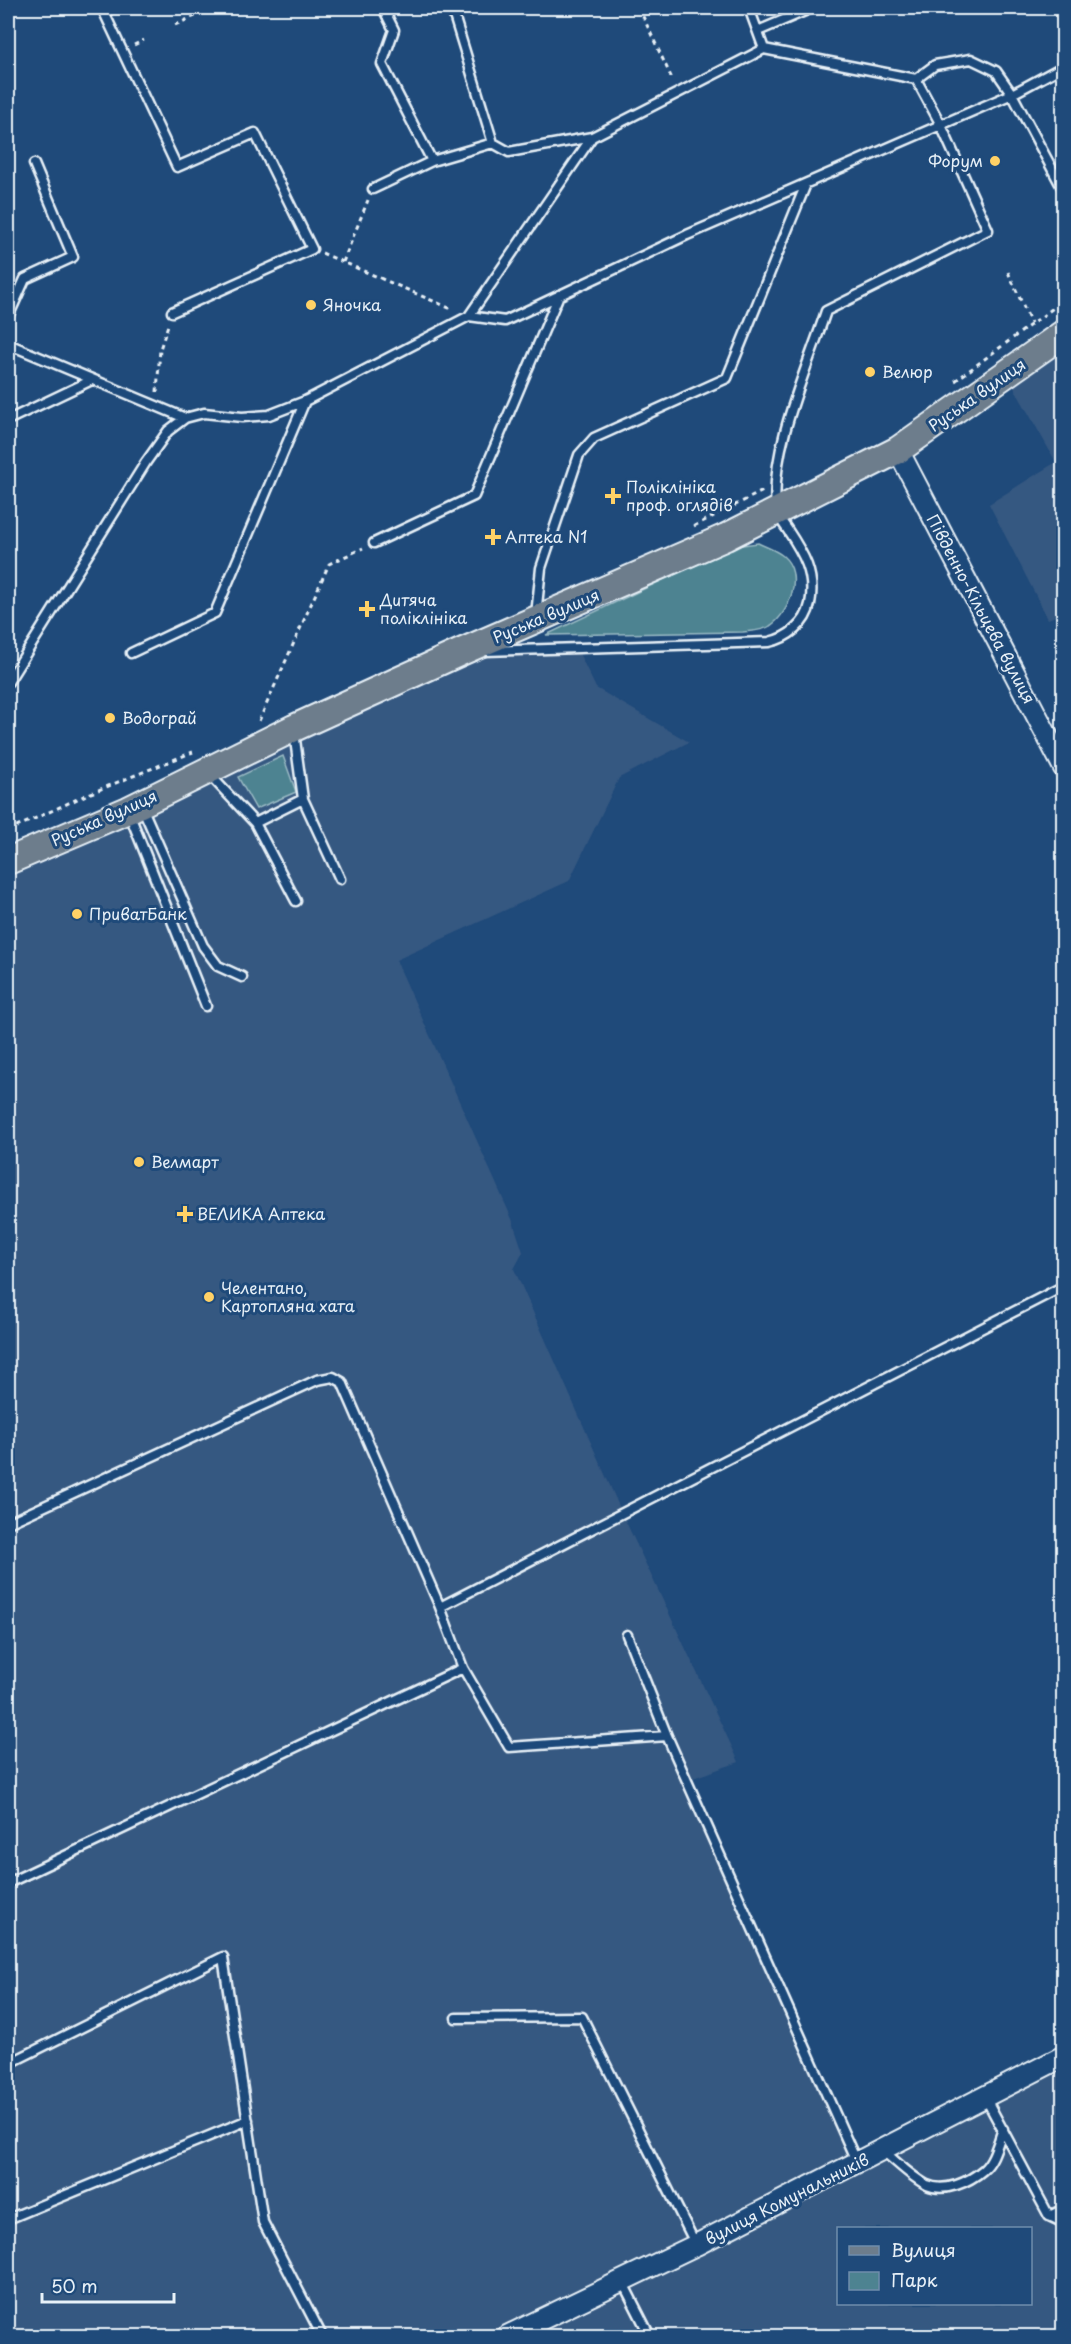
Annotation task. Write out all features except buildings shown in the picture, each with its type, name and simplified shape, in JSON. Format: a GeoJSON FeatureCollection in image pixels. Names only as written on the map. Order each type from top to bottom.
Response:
{"type":"FeatureCollection","features":[{"type":"Feature","properties":{"kind":"main road","name":"Руська вулиця"},"geometry":{"type":"LineString","coordinates":[[8,861],[134,807],[294,728],[461,652],[726,537],[776,512],[898,450],[1064,333]]}},
{"type":"Feature","properties":{"kind":"street","name":"Південно-Кільцева вулиця"},"geometry":{"type":"LineString","coordinates":[[898,450],[1064,768]]}},
{"type":"Feature","properties":{"kind":"street","name":"вулиця Комунальників"},"geometry":{"type":"LineString","coordinates":[[507,2337],[857,2164],[1064,2056]]}},
{"type":"Feature","properties":{"kind":"lane"},"geometry":{"type":"LineString","coordinates":[[102,8],[177,167],[255,133],[312,249],[172,312]]}},
{"type":"Feature","properties":{"kind":"lane"},"geometry":{"type":"LineString","coordinates":[[383,8],[394,30],[382,64],[432,161]]}},
{"type":"Feature","properties":{"kind":"lane"},"geometry":{"type":"LineString","coordinates":[[455,8],[452,9],[493,144]]}},
{"type":"Feature","properties":{"kind":"lane"},"geometry":{"type":"LineString","coordinates":[[749,8],[764,50]]}},
{"type":"Feature","properties":{"kind":"lane"},"geometry":{"type":"LineString","coordinates":[[758,31],[812,8]]}},
{"type":"Feature","properties":{"kind":"lane"},"geometry":{"type":"LineString","coordinates":[[373,189],[432,161],[493,144],[509,152],[592,137],[764,50],[916,79],[935,65],[971,59],[996,71],[1012,94],[1064,191]]}},
{"type":"Feature","properties":{"kind":"lane"},"geometry":{"type":"LineString","coordinates":[[469,316],[505,321],[940,123],[1012,94],[1064,66]]}},
{"type":"Feature","properties":{"kind":"lane"},"geometry":{"type":"LineString","coordinates":[[461,652],[738,645],[784,639],[802,622],[810,606],[812,578],[805,555],[776,512],[779,452],[826,311],[988,230],[940,123],[916,79]]}},
{"type":"Feature","properties":{"kind":"lane"},"geometry":{"type":"LineString","coordinates":[[8,682],[146,462],[168,431],[185,418],[204,413],[242,417],[269,415],[305,402],[469,316],[592,137]]}},
{"type":"Feature","properties":{"kind":"lane"},"geometry":{"type":"LineString","coordinates":[[8,316],[25,279],[73,257],[34,164]]}},
{"type":"Feature","properties":{"kind":"lane"},"geometry":{"type":"LineString","coordinates":[[536,621],[541,568],[579,454],[594,438],[727,378],[806,184]]}},
{"type":"Feature","properties":{"kind":"lane"},"geometry":{"type":"LineString","coordinates":[[374,543],[474,496],[559,295]]}},
{"type":"Feature","properties":{"kind":"lane"},"geometry":{"type":"LineString","coordinates":[[8,344],[185,418]]}},
{"type":"Feature","properties":{"kind":"lane"},"geometry":{"type":"LineString","coordinates":[[8,420],[92,380]]}},
{"type":"Feature","properties":{"kind":"lane"},"geometry":{"type":"LineString","coordinates":[[131,653],[215,613],[305,402]]}},
{"type":"Feature","properties":{"kind":"lane"},"geometry":{"type":"LineString","coordinates":[[294,728],[303,799],[340,879]]}},
{"type":"Feature","properties":{"kind":"lane"},"geometry":{"type":"LineString","coordinates":[[206,770],[255,823],[296,901]]}},
{"type":"Feature","properties":{"kind":"lane"},"geometry":{"type":"LineString","coordinates":[[255,823],[303,799]]}},
{"type":"Feature","properties":{"kind":"lane"},"geometry":{"type":"LineString","coordinates":[[134,807],[203,946],[218,966],[242,977]]}},
{"type":"Feature","properties":{"kind":"lane"},"geometry":{"type":"LineString","coordinates":[[134,807],[206,1006]]}},
{"type":"Feature","properties":{"kind":"lane"},"geometry":{"type":"LineString","coordinates":[[440,1607],[1064,1286]]}},
{"type":"Feature","properties":{"kind":"lane"},"geometry":{"type":"LineString","coordinates":[[8,1523],[317,1380],[333,1377],[342,1382],[440,1607],[463,1668],[509,1747],[667,1736]]}},
{"type":"Feature","properties":{"kind":"lane"},"geometry":{"type":"LineString","coordinates":[[627,1635],[667,1736],[857,2164]]}},
{"type":"Feature","properties":{"kind":"lane"},"geometry":{"type":"LineString","coordinates":[[8,1883],[463,1668]]}},
{"type":"Feature","properties":{"kind":"lane"},"geometry":{"type":"LineString","coordinates":[[8,2064],[223,1958],[263,2222],[322,2337]]}},
{"type":"Feature","properties":{"kind":"lane"},"geometry":{"type":"LineString","coordinates":[[456,2018],[582,2018],[696,2245]]}},
{"type":"Feature","properties":{"kind":"lane"},"geometry":{"type":"LineString","coordinates":[[985,2097],[1049,2216],[1064,2223]]}},
{"type":"Feature","properties":{"kind":"lane"},"geometry":{"type":"LineString","coordinates":[[8,2219],[248,2120]]}},
{"type":"Feature","properties":{"kind":"lane"},"geometry":{"type":"LineString","coordinates":[[882,2151],[929,2186],[945,2188],[956,2186],[984,2170],[994,2155],[1003,2129]]}},
{"type":"Feature","properties":{"kind":"lane"},"geometry":{"type":"LineString","coordinates":[[1049,2216],[1064,2209]]}},
{"type":"Feature","properties":{"kind":"lane"},"geometry":{"type":"LineString","coordinates":[[622,2281],[650,2337]]}},
{"type":"Feature","properties":{"kind":"path"},"geometry":{"type":"LineString","coordinates":[[175,25],[213,8]]}},
{"type":"Feature","properties":{"kind":"path"},"geometry":{"type":"LineString","coordinates":[[639,8],[679,94]]}},
{"type":"Feature","properties":{"kind":"path"},"geometry":{"type":"LineString","coordinates":[[343,262],[373,189]]}},
{"type":"Feature","properties":{"kind":"path"},"geometry":{"type":"LineString","coordinates":[[312,249],[469,316]]}},
{"type":"Feature","properties":{"kind":"path"},"geometry":{"type":"LineString","coordinates":[[1008,272],[1031,323]]}},
{"type":"Feature","properties":{"kind":"path"},"geometry":{"type":"LineString","coordinates":[[949,386],[1064,300]]}},
{"type":"Feature","properties":{"kind":"path"},"geometry":{"type":"LineString","coordinates":[[156,406],[160,349],[172,312]]}},
{"type":"Feature","properties":{"kind":"path"},"geometry":{"type":"LineString","coordinates":[[684,531],[777,485]]}},
{"type":"Feature","properties":{"kind":"path"},"geometry":{"type":"LineString","coordinates":[[257,725],[328,564],[374,543]]}},
{"type":"Feature","properties":{"kind":"shaded area"},"geometry":{"type":"Polygon","coordinates":[[[1063,336],[1063,613],[1048,619],[989,504],[1056,462],[1008,377],[1063,336]]]}},
{"type":"Feature","properties":{"kind":"shaded area"},"geometry":{"type":"Polygon","coordinates":[[[575,645],[596,688],[689,742],[619,778],[569,881],[396,960],[512,1219],[523,1252],[514,1269],[626,1522],[739,1762],[693,1778],[864,2166],[1063,2064],[1063,2336],[8,2336],[8,855],[458,648],[575,645]]]}},
{"type":"Feature","properties":{"kind":"green space"},"geometry":{"type":"Polygon","coordinates":[[[758,543],[783,556],[793,573],[792,593],[788,603],[777,620],[767,628],[743,632],[546,635],[735,546],[758,543]]]}},
{"type":"Feature","properties":{"kind":"green space"},"geometry":{"type":"Polygon","coordinates":[[[283,756],[296,792],[256,809],[238,777],[283,756]]]}},
{"type":"Feature","properties":{"kind":"place","name":"Форум"},"geometry":{"type":"Point","coordinates":[995,161]}},
{"type":"Feature","properties":{"kind":"place","name":"Яночка"},"geometry":{"type":"Point","coordinates":[311,305]}},
{"type":"Feature","properties":{"kind":"place","name":"Велюр"},"geometry":{"type":"Point","coordinates":[870,372]}},
{"type":"Feature","properties":{"kind":"place","name":"Поліклініка проф. оглядів"},"geometry":{"type":"Point","coordinates":[613,496]}},
{"type":"Feature","properties":{"kind":"place","name":"Аптека N1"},"geometry":{"type":"Point","coordinates":[493,537]}},
{"type":"Feature","properties":{"kind":"place","name":"Дитяча поліклініка"},"geometry":{"type":"Point","coordinates":[367,609]}},
{"type":"Feature","properties":{"kind":"place","name":"Водограй"},"geometry":{"type":"Point","coordinates":[110,718]}},
{"type":"Feature","properties":{"kind":"place","name":"ПриватБанк"},"geometry":{"type":"Point","coordinates":[77,914]}},
{"type":"Feature","properties":{"kind":"place","name":"Велмарт"},"geometry":{"type":"Point","coordinates":[139,1162]}},
{"type":"Feature","properties":{"kind":"place","name":"ВЕЛИКА Аптека"},"geometry":{"type":"Point","coordinates":[185,1214]}},
{"type":"Feature","properties":{"kind":"place","name":"Челентано, Картопляна хата"},"geometry":{"type":"Point","coordinates":[209,1297]}}]}
